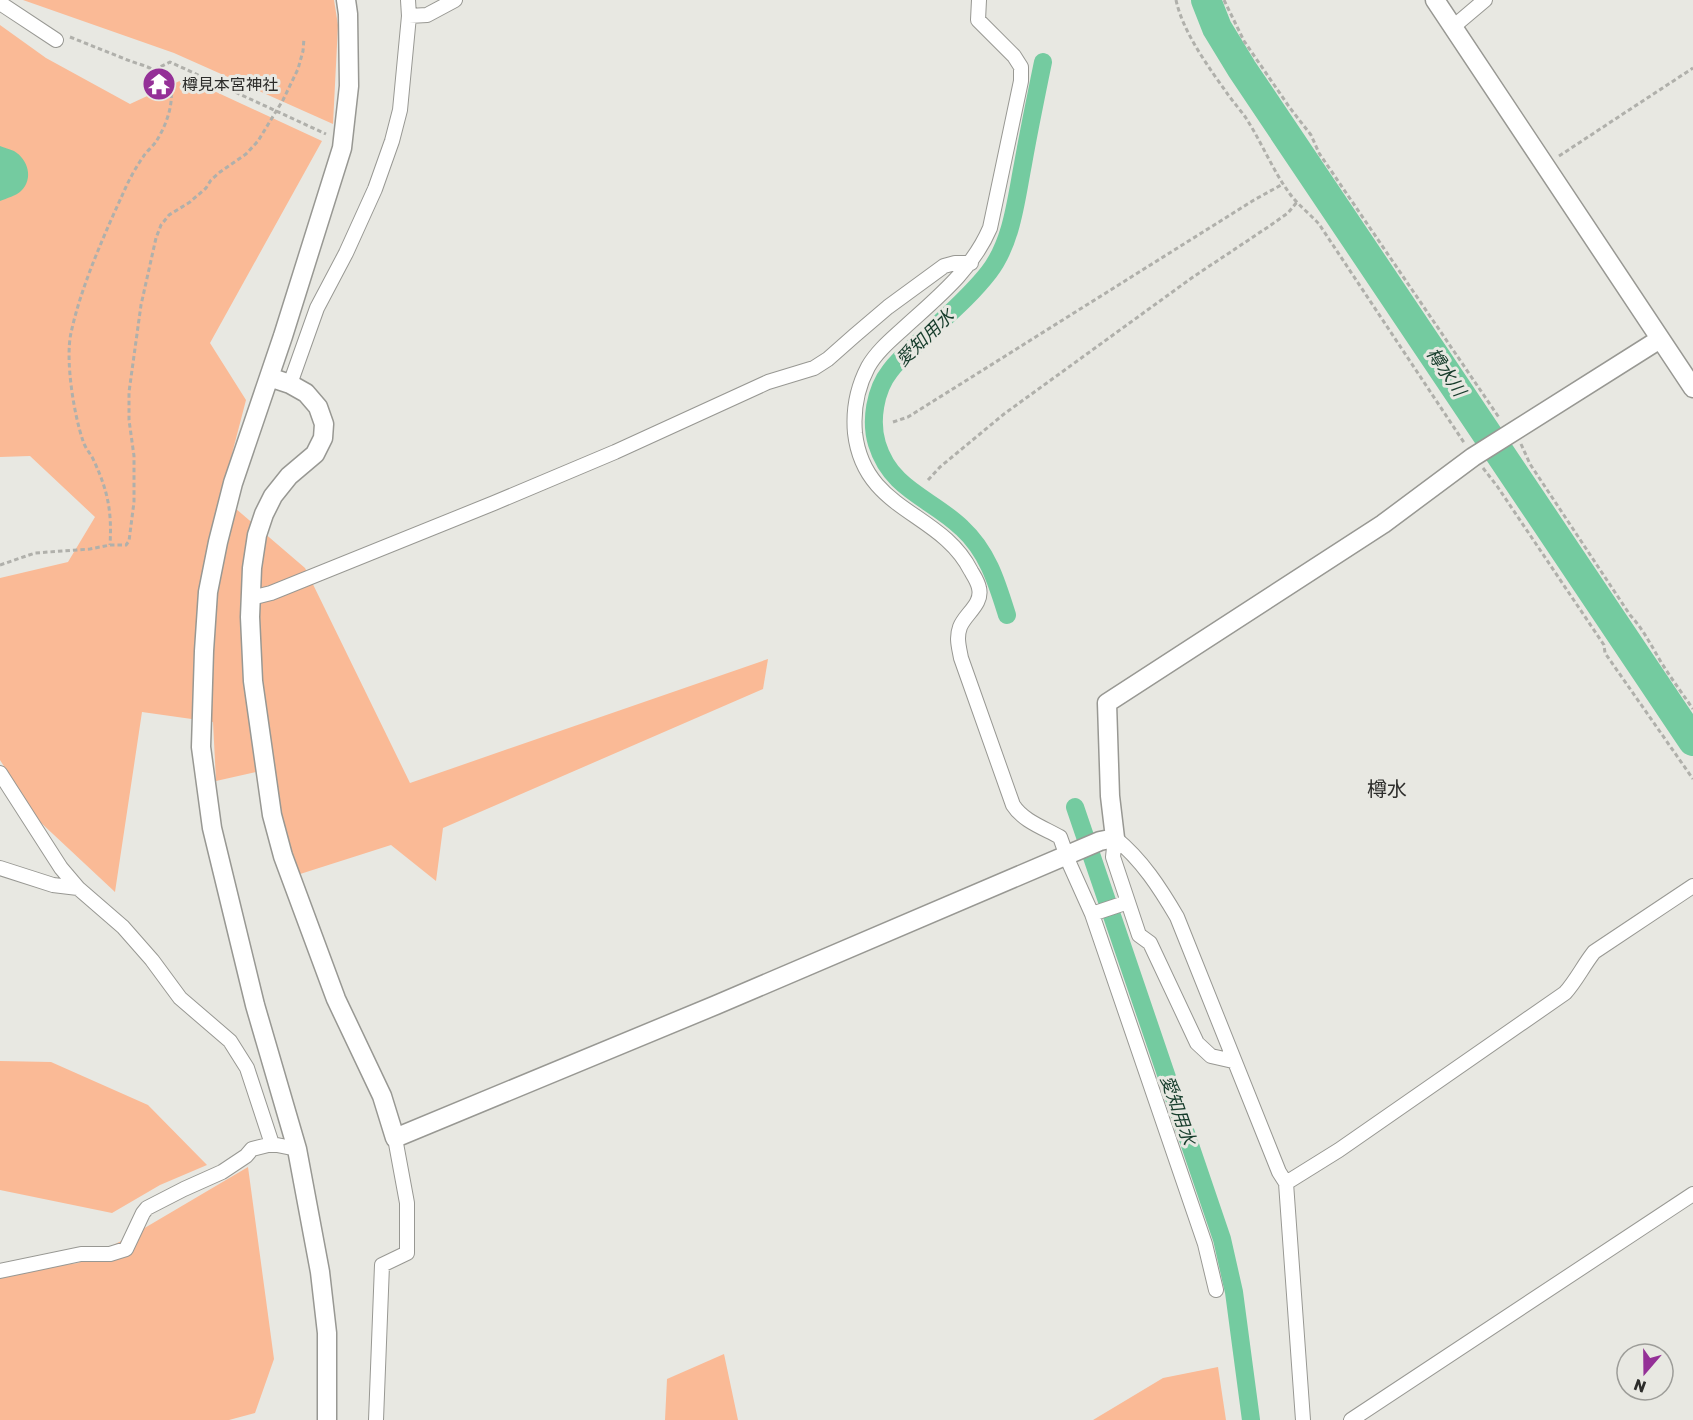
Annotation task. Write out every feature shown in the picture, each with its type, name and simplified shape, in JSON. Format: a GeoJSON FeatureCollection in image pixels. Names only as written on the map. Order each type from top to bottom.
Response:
{"type":"FeatureCollection","features":[{"type":"Feature","properties":{"kind":"street"},"geometry":{"type":"LineString","coordinates":[[327,1420],[327,1333],[320,1272],[297,1149],[255,1005],[215,839],[201,747],[208,592],[218,542],[233,483],[342,148],[349,86],[346,0]]}},
{"type":"Feature","properties":{"kind":"street"},"geometry":{"type":"LineString","coordinates":[[290,384],[317,308],[346,253],[392,141],[400,110],[408,0]]}},
{"type":"Feature","properties":{"kind":"street"},"geometry":{"type":"LineString","coordinates":[[408,16],[427,15],[455,0]]}},
{"type":"Feature","properties":{"kind":"street"},"geometry":{"type":"LineString","coordinates":[[979,0],[978,20],[1014,56],[1021,67],[1021,81],[990,228],[970,263],[950,286],[883,347],[869,366],[861,384],[856,405],[854,424],[856,439],[870,477],[904,510],[940,533],[953,545],[980,588],[979,600],[961,625],[957,639],[961,658],[1013,805],[1026,819],[1060,837],[1069,854],[1092,914],[1205,1244],[1212,1265],[1216,1290]]}},
{"type":"Feature","properties":{"kind":"street"},"geometry":{"type":"LineString","coordinates":[[1435,0],[1693,388]]}},
{"type":"Feature","properties":{"kind":"street"},"geometry":{"type":"LineString","coordinates":[[1453,27],[1485,0]]}},
{"type":"Feature","properties":{"kind":"street"},"geometry":{"type":"LineString","coordinates":[[0,3],[56,40]]}},
{"type":"Feature","properties":{"kind":"street"},"geometry":{"type":"LineString","coordinates":[[251,598],[271,593],[494,503],[615,452],[768,382],[814,368],[828,359],[888,307],[944,266],[954,263],[970,263]]}},
{"type":"Feature","properties":{"kind":"street"},"geometry":{"type":"LineString","coordinates":[[1233,1061],[1211,1056],[1197,1043],[1150,943],[1139,935],[1108,839],[1110,796],[1107,703],[1383,524],[1473,457],[1660,339]]}},
{"type":"Feature","properties":{"kind":"street"},"geometry":{"type":"LineString","coordinates":[[269,377],[290,384],[306,393],[318,407],[324,424],[323,438],[315,454],[289,476],[273,496],[257,535],[252,568],[250,617],[253,681],[272,815],[280,846],[336,999],[382,1096],[395,1138],[407,1203],[407,1253],[382,1265],[376,1420]]}},
{"type":"Feature","properties":{"kind":"street"},"geometry":{"type":"LineString","coordinates":[[0,772],[60,868],[78,888],[123,927],[152,960],[180,998],[230,1041],[247,1068],[272,1144]]}},
{"type":"Feature","properties":{"kind":"street"},"geometry":{"type":"LineString","coordinates":[[395,1138],[1108,839],[1129,849],[1163,893],[1177,917],[1233,1061],[1279,1172],[1286,1183],[1303,1420]]}},
{"type":"Feature","properties":{"kind":"street"},"geometry":{"type":"LineString","coordinates":[[0,868],[53,885],[78,888]]}},
{"type":"Feature","properties":{"kind":"street"},"geometry":{"type":"LineString","coordinates":[[1286,1183],[1339,1150],[1556,1000],[1575,982],[1594,952],[1693,886]]}},
{"type":"Feature","properties":{"kind":"street"},"geometry":{"type":"LineString","coordinates":[[1092,914],[1128,902]]}},
{"type":"Feature","properties":{"kind":"street"},"geometry":{"type":"LineString","coordinates":[[0,1271],[81,1254],[110,1254],[126,1249],[147,1208],[222,1172],[246,1156],[252,1149],[272,1144],[297,1149]]}},
{"type":"Feature","properties":{"kind":"street"},"geometry":{"type":"LineString","coordinates":[[1351,1420],[1693,1194]]}},
{"type":"Feature","properties":{"kind":"path"},"geometry":{"type":"LineString","coordinates":[[1176,0],[1178,11],[1190,35],[1207,64],[1245,117],[1283,184],[1319,224],[1473,457],[1497,486],[1604,645],[1605,653],[1693,779]]}},
{"type":"Feature","properties":{"kind":"path"},"geometry":{"type":"LineString","coordinates":[[1224,0],[1244,40],[1311,135],[1319,153],[1508,435],[1518,437],[1536,474],[1630,615],[1638,623],[1693,709]]}},
{"type":"Feature","properties":{"kind":"path"},"geometry":{"type":"LineString","coordinates":[[56,40],[65,34],[154,70],[169,84],[171,92],[162,131],[144,155],[126,187],[99,250],[78,306],[69,344],[68,358],[72,389],[83,443],[93,459],[108,500],[111,521],[110,544]]}},
{"type":"Feature","properties":{"kind":"path"},"geometry":{"type":"LineString","coordinates":[[0,565],[35,553],[90,549],[110,544],[126,545],[129,541],[134,502],[134,456],[129,420],[129,392],[141,305],[156,238],[161,225],[169,215],[190,202],[220,172],[246,154],[258,141],[298,69],[304,38]]}},
{"type":"Feature","properties":{"kind":"path"},"geometry":{"type":"LineString","coordinates":[[154,70],[170,62],[327,135]]}},
{"type":"Feature","properties":{"kind":"path"},"geometry":{"type":"LineString","coordinates":[[1545,165],[1693,68]]}},
{"type":"Feature","properties":{"kind":"path"},"geometry":{"type":"LineString","coordinates":[[893,423],[908,417],[1283,184]]}},
{"type":"Feature","properties":{"kind":"path"},"geometry":{"type":"LineString","coordinates":[[927,480],[1004,414],[1193,278],[1288,213],[1297,202]]}},
{"type":"Feature","properties":{"kind":"shaded area"},"geometry":{"type":"Polygon","coordinates":[[[23,0],[334,0],[338,25],[333,124],[174,53],[23,0]]]}},
{"type":"Feature","properties":{"kind":"shaded area"},"geometry":{"type":"Polygon","coordinates":[[[0,25],[46,58],[130,104],[186,78],[322,141],[210,343],[246,400],[221,496],[305,568],[410,783],[768,659],[763,689],[443,828],[436,881],[391,845],[297,875],[270,769],[216,781],[213,722],[142,712],[115,892],[38,820],[0,760],[0,578],[68,562],[95,517],[30,456],[0,457],[0,25]]]}},
{"type":"Feature","properties":{"kind":"shaded area"},"geometry":{"type":"Polygon","coordinates":[[[0,146],[14,151],[23,159],[28,175],[21,191],[0,201],[0,146]]]}},
{"type":"Feature","properties":{"kind":"shaded area"},"geometry":{"type":"Polygon","coordinates":[[[0,1061],[51,1062],[148,1105],[207,1165],[160,1185],[112,1213],[0,1190],[0,1061]]]}},
{"type":"Feature","properties":{"kind":"shaded area"},"geometry":{"type":"Polygon","coordinates":[[[248,1167],[274,1359],[255,1413],[229,1420],[0,1420],[0,1276],[11,1272],[78,1263],[131,1236],[248,1167]]]}},
{"type":"Feature","properties":{"kind":"shaded area"},"geometry":{"type":"Polygon","coordinates":[[[724,1354],[738,1420],[665,1420],[667,1379],[724,1354]]]}},
{"type":"Feature","properties":{"kind":"shaded area"},"geometry":{"type":"Polygon","coordinates":[[[1218,1367],[1226,1420],[1093,1420],[1163,1378],[1218,1367]]]}},
{"type":"Feature","properties":{"kind":"waterway","name":"樽水川"},"geometry":{"type":"LineString","coordinates":[[1206,0],[1217,28],[1242,69],[1693,741]]}},
{"type":"Feature","properties":{"kind":"waterway","name":"愛知用水"},"geometry":{"type":"LineString","coordinates":[[1007,615],[990,568],[979,547],[950,518],[902,483],[883,460],[875,435],[874,416],[877,396],[896,363],[973,291],[989,272],[1003,248],[1015,206],[1043,62]]}},
{"type":"Feature","properties":{"kind":"waterway","name":"愛知用水"},"geometry":{"type":"LineString","coordinates":[[1075,807],[1222,1239],[1234,1292],[1251,1420]]}},
{"type":"Feature","properties":{"kind":"place","name":"樽見本宮神社"},"geometry":{"type":"Point","coordinates":[159,84]}},
{"type":"Feature","properties":{"kind":"district","name":"樽水"},"geometry":{"type":"Point","coordinates":[1387,789]}}]}
